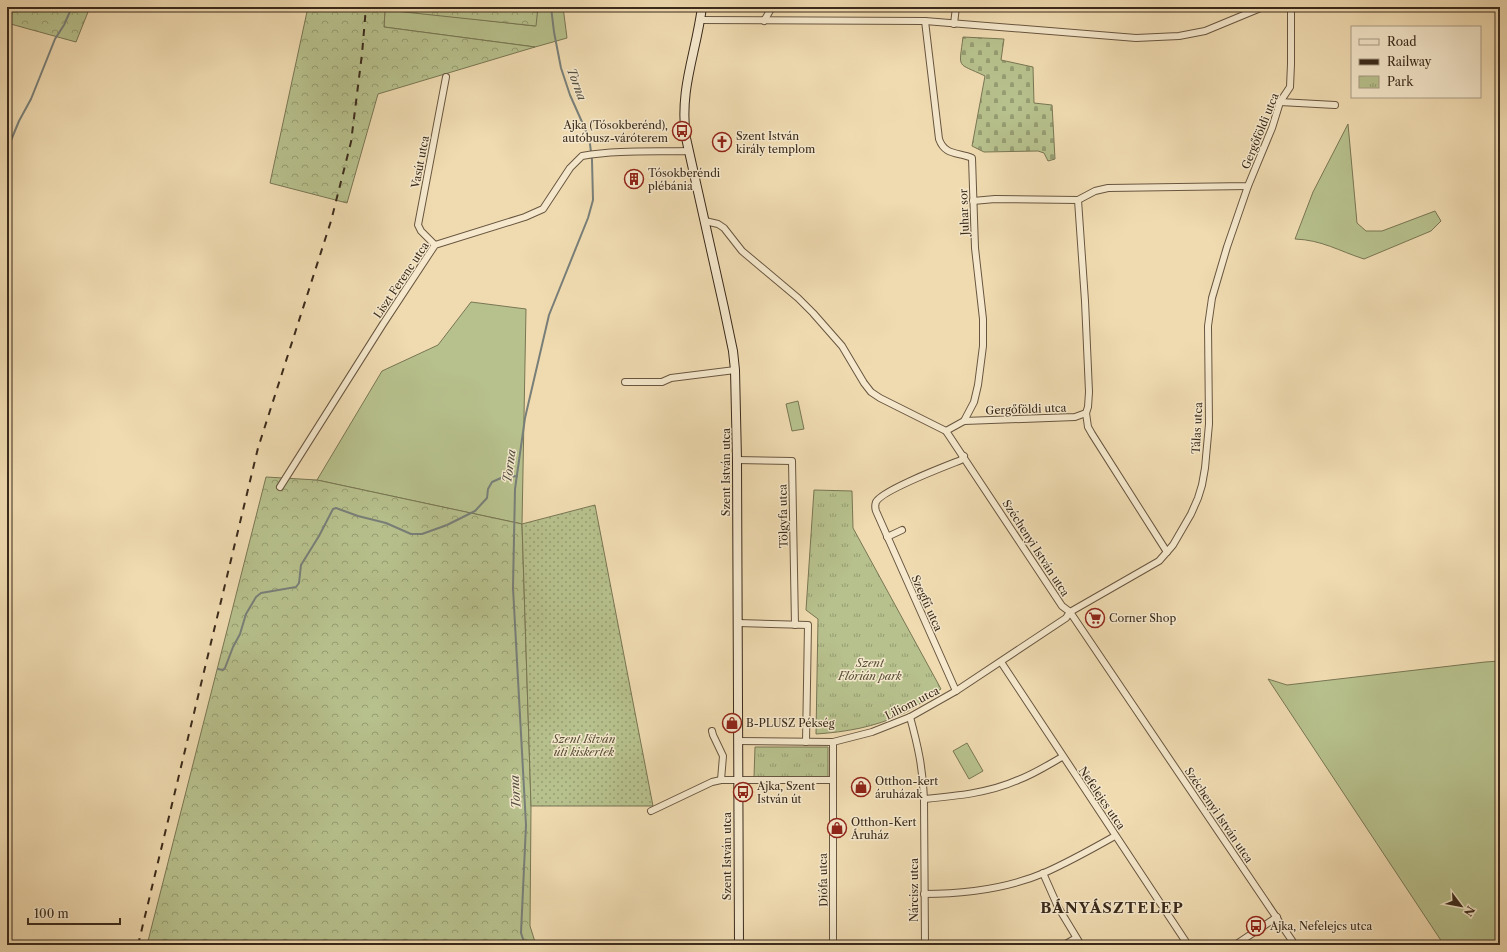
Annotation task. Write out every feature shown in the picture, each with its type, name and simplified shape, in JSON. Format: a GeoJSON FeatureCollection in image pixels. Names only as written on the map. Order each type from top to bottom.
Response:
{"type":"FeatureCollection","features":[{"type":"Feature","properties":{"kind":"main road","name":"Szent István utca"},"geometry":{"type":"LineString","coordinates":[[702,7],[687,78],[684,127],[731,344],[735,370],[737,460],[739,945]]}},
{"type":"Feature","properties":{"kind":"street"},"geometry":{"type":"LineString","coordinates":[[764,20],[772,7]]}},
{"type":"Feature","properties":{"kind":"street"},"geometry":{"type":"LineString","coordinates":[[954,24],[956,7]]}},
{"type":"Feature","properties":{"kind":"street"},"geometry":{"type":"LineString","coordinates":[[700,20],[925,21],[1136,38],[1178,36],[1206,31],[1263,7]]}},
{"type":"Feature","properties":{"kind":"street","name":"Gergőföldi utca"},"geometry":{"type":"LineString","coordinates":[[973,201],[995,199],[1078,200],[1095,191],[1108,188],[1248,186],[1272,128],[1280,102],[1290,87],[1291,7]]}},
{"type":"Feature","properties":{"kind":"street","name":"Juhar sor"},"geometry":{"type":"LineString","coordinates":[[925,21],[939,139],[942,146],[946,150],[972,158],[975,248],[983,319],[983,346],[978,385],[974,402],[964,420]]}},
{"type":"Feature","properties":{"kind":"street","name":"Vasút utca"},"geometry":{"type":"LineString","coordinates":[[435,245],[421,231],[418,225],[446,77]]}},
{"type":"Feature","properties":{"kind":"street"},"geometry":{"type":"LineString","coordinates":[[1280,102],[1335,105]]}},
{"type":"Feature","properties":{"kind":"street","name":"Liszt Ferenc utca"},"geometry":{"type":"LineString","coordinates":[[280,487],[435,245],[525,217],[543,209],[570,168],[582,156],[628,151],[669,153],[689,151]]}},
{"type":"Feature","properties":{"kind":"street","name":"Tálas utca"},"geometry":{"type":"LineString","coordinates":[[1070,612],[1159,561],[1173,545],[1191,514],[1202,485],[1209,424],[1208,326],[1212,298],[1248,186]]}},
{"type":"Feature","properties":{"kind":"street"},"geometry":{"type":"LineString","coordinates":[[1078,200],[1085,301],[1089,392],[1088,408],[1086,413],[1088,427],[1167,552]]}},
{"type":"Feature","properties":{"kind":"street","name":"Széchenyi István utca"},"geometry":{"type":"LineString","coordinates":[[705,221],[718,224],[724,228],[742,251],[798,298],[813,313],[842,346],[871,392],[946,431],[1062,606],[1070,612],[1295,945]]}},
{"type":"Feature","properties":{"kind":"street"},"geometry":{"type":"LineString","coordinates":[[625,382],[662,382],[671,378],[735,370]]}},
{"type":"Feature","properties":{"kind":"street","name":"Gergőföldi utca"},"geometry":{"type":"LineString","coordinates":[[946,431],[964,420],[1075,417],[1086,413]]}},
{"type":"Feature","properties":{"kind":"street","name":"Szegfű utca"},"geometry":{"type":"LineString","coordinates":[[956,691],[876,511],[875,505],[876,501],[893,489],[961,460],[964,456]]}},
{"type":"Feature","properties":{"kind":"street","name":"Tölgyfa utca"},"geometry":{"type":"LineString","coordinates":[[737,460],[792,461],[795,625]]}},
{"type":"Feature","properties":{"kind":"street"},"geometry":{"type":"LineString","coordinates":[[888,537],[902,530]]}},
{"type":"Feature","properties":{"kind":"street","name":"Liliom utca"},"geometry":{"type":"LineString","coordinates":[[738,741],[833,742],[872,732],[910,717],[956,691],[1066,618],[1070,612]]}},
{"type":"Feature","properties":{"kind":"street"},"geometry":{"type":"LineString","coordinates":[[738,623],[808,625],[806,742]]}},
{"type":"Feature","properties":{"kind":"street","name":"Nefelejcs utca"},"geometry":{"type":"LineString","coordinates":[[1001,662],[1062,757],[1188,945]]}},
{"type":"Feature","properties":{"kind":"street","name":"Nárcisz utca"},"geometry":{"type":"LineString","coordinates":[[910,717],[921,758],[924,799],[925,945]]}},
{"type":"Feature","properties":{"kind":"street"},"geometry":{"type":"LineString","coordinates":[[712,731],[724,756],[721,780]]}},
{"type":"Feature","properties":{"kind":"street","name":"Diófa utca"},"geometry":{"type":"LineString","coordinates":[[833,742],[833,945]]}},
{"type":"Feature","properties":{"kind":"street"},"geometry":{"type":"LineString","coordinates":[[924,799],[972,794],[995,788],[1031,774],[1062,757]]}},
{"type":"Feature","properties":{"kind":"street"},"geometry":{"type":"LineString","coordinates":[[650,811],[712,782],[721,780],[832,780]]}},
{"type":"Feature","properties":{"kind":"street"},"geometry":{"type":"LineString","coordinates":[[924,894],[954,894],[982,890],[1014,882],[1043,873],[1082,855],[1115,836]]}},
{"type":"Feature","properties":{"kind":"street"},"geometry":{"type":"LineString","coordinates":[[1043,873],[1058,907],[1081,945]]}},
{"type":"Feature","properties":{"kind":"street"},"geometry":{"type":"LineString","coordinates":[[1235,945],[1277,917]]}},
{"type":"Feature","properties":{"kind":"street"},"geometry":{"type":"LineString","coordinates":[[1064,945],[1076,938]]}},
{"type":"Feature","properties":{"kind":"green space"},"geometry":{"type":"Polygon","coordinates":[[[7,7],[90,7],[76,42],[7,23],[7,7]]]}},
{"type":"Feature","properties":{"kind":"green space"},"geometry":{"type":"Polygon","coordinates":[[[308,7],[538,7],[536,26],[385,10],[384,27],[535,47],[378,94],[347,203],[270,183],[308,7]]]}},
{"type":"Feature","properties":{"kind":"green space"},"geometry":{"type":"Polygon","coordinates":[[[538,7],[563,7],[567,38],[535,47],[384,27],[385,9],[535,26],[538,7]]]}},
{"type":"Feature","properties":{"kind":"green space"},"geometry":{"type":"Polygon","coordinates":[[[963,37],[1004,39],[1001,60],[1033,67],[1034,103],[1052,105],[1055,159],[1048,161],[1044,153],[1038,151],[984,152],[972,146],[985,76],[962,64],[961,55],[963,37]]]}},
{"type":"Feature","properties":{"kind":"green space"},"geometry":{"type":"Polygon","coordinates":[[[1348,124],[1357,223],[1366,231],[1382,231],[1435,211],[1441,221],[1431,231],[1364,259],[1314,241],[1295,239],[1313,192],[1348,124]]]}},
{"type":"Feature","properties":{"kind":"green space"},"geometry":{"type":"Polygon","coordinates":[[[471,302],[526,309],[522,524],[317,480],[382,371],[438,345],[471,302]]]}},
{"type":"Feature","properties":{"kind":"green space"},"geometry":{"type":"Polygon","coordinates":[[[798,401],[804,429],[792,431],[786,404],[798,401]]]}},
{"type":"Feature","properties":{"kind":"green space"},"geometry":{"type":"Polygon","coordinates":[[[266,477],[317,480],[522,524],[531,806],[530,926],[536,945],[147,945],[266,477]]]}},
{"type":"Feature","properties":{"kind":"green space","name":"Szent Flórián park"},"geometry":{"type":"Polygon","coordinates":[[[814,490],[852,491],[853,528],[941,689],[917,706],[892,719],[871,726],[816,734],[818,619],[806,610],[814,490]]]}},
{"type":"Feature","properties":{"kind":"green space","name":"Szent István úti kiskertek"},"geometry":{"type":"Polygon","coordinates":[[[595,505],[653,806],[531,806],[522,524],[595,505]]]}},
{"type":"Feature","properties":{"kind":"green space"},"geometry":{"type":"Polygon","coordinates":[[[1500,661],[1500,945],[1444,945],[1268,679],[1287,685],[1500,661]]]}},
{"type":"Feature","properties":{"kind":"green space"},"geometry":{"type":"Polygon","coordinates":[[[967,743],[983,771],[969,779],[953,751],[967,743]]]}},
{"type":"Feature","properties":{"kind":"green space"},"geometry":{"type":"Polygon","coordinates":[[[755,747],[828,747],[828,778],[754,777],[755,747]]]}},
{"type":"Feature","properties":{"kind":"waterway"},"geometry":{"type":"LineString","coordinates":[[7,150],[19,121],[31,99],[55,39],[64,25],[72,7]]}},
{"type":"Feature","properties":{"kind":"waterway","name":"Torna"},"geometry":{"type":"LineString","coordinates":[[525,945],[521,933],[526,825],[513,588],[515,489],[525,418],[549,315],[588,218],[593,200],[590,144],[586,131],[570,95],[561,68],[551,7]]}},
{"type":"Feature","properties":{"kind":"waterway"},"geometry":{"type":"LineString","coordinates":[[218,669],[223,670],[225,668],[240,634],[246,614],[256,597],[261,593],[296,587],[299,583],[301,565],[319,536],[333,509],[336,508],[358,516],[386,523],[411,534],[422,534],[447,525],[475,511],[487,498],[488,489],[492,482],[501,478],[517,476]]}},
{"type":"Feature","properties":{"kind":"railway"},"geometry":{"type":"LineString","coordinates":[[138,945],[258,448],[331,221],[351,142],[362,54],[366,7]]}},
{"type":"Feature","properties":{"kind":"place","name":"Ajka (Tósokberénd), autóbusz-váróterem"},"geometry":{"type":"Point","coordinates":[682,131]}},
{"type":"Feature","properties":{"kind":"place","name":"Szent István király templom"},"geometry":{"type":"Point","coordinates":[722,142]}},
{"type":"Feature","properties":{"kind":"place","name":"Tósokberéndi plébánia"},"geometry":{"type":"Point","coordinates":[634,179]}},
{"type":"Feature","properties":{"kind":"place","name":"Corner Shop"},"geometry":{"type":"Point","coordinates":[1095,618]}},
{"type":"Feature","properties":{"kind":"place","name":"B-PLUSZ Pékség"},"geometry":{"type":"Point","coordinates":[732,723]}},
{"type":"Feature","properties":{"kind":"place","name":"Otthon-kert áruházak"},"geometry":{"type":"Point","coordinates":[861,787]}},
{"type":"Feature","properties":{"kind":"place","name":"Ajka, Szent István út"},"geometry":{"type":"Point","coordinates":[743,792]}},
{"type":"Feature","properties":{"kind":"place","name":"Otthon-Kert Áruház"},"geometry":{"type":"Point","coordinates":[837,828]}},
{"type":"Feature","properties":{"kind":"place","name":"Ajka, Nefelejcs utca"},"geometry":{"type":"Point","coordinates":[1256,926]}},
{"type":"Feature","properties":{"kind":"district","name":"BÁNYÁSZTELEP"},"geometry":{"type":"Point","coordinates":[1112,907]}}]}
